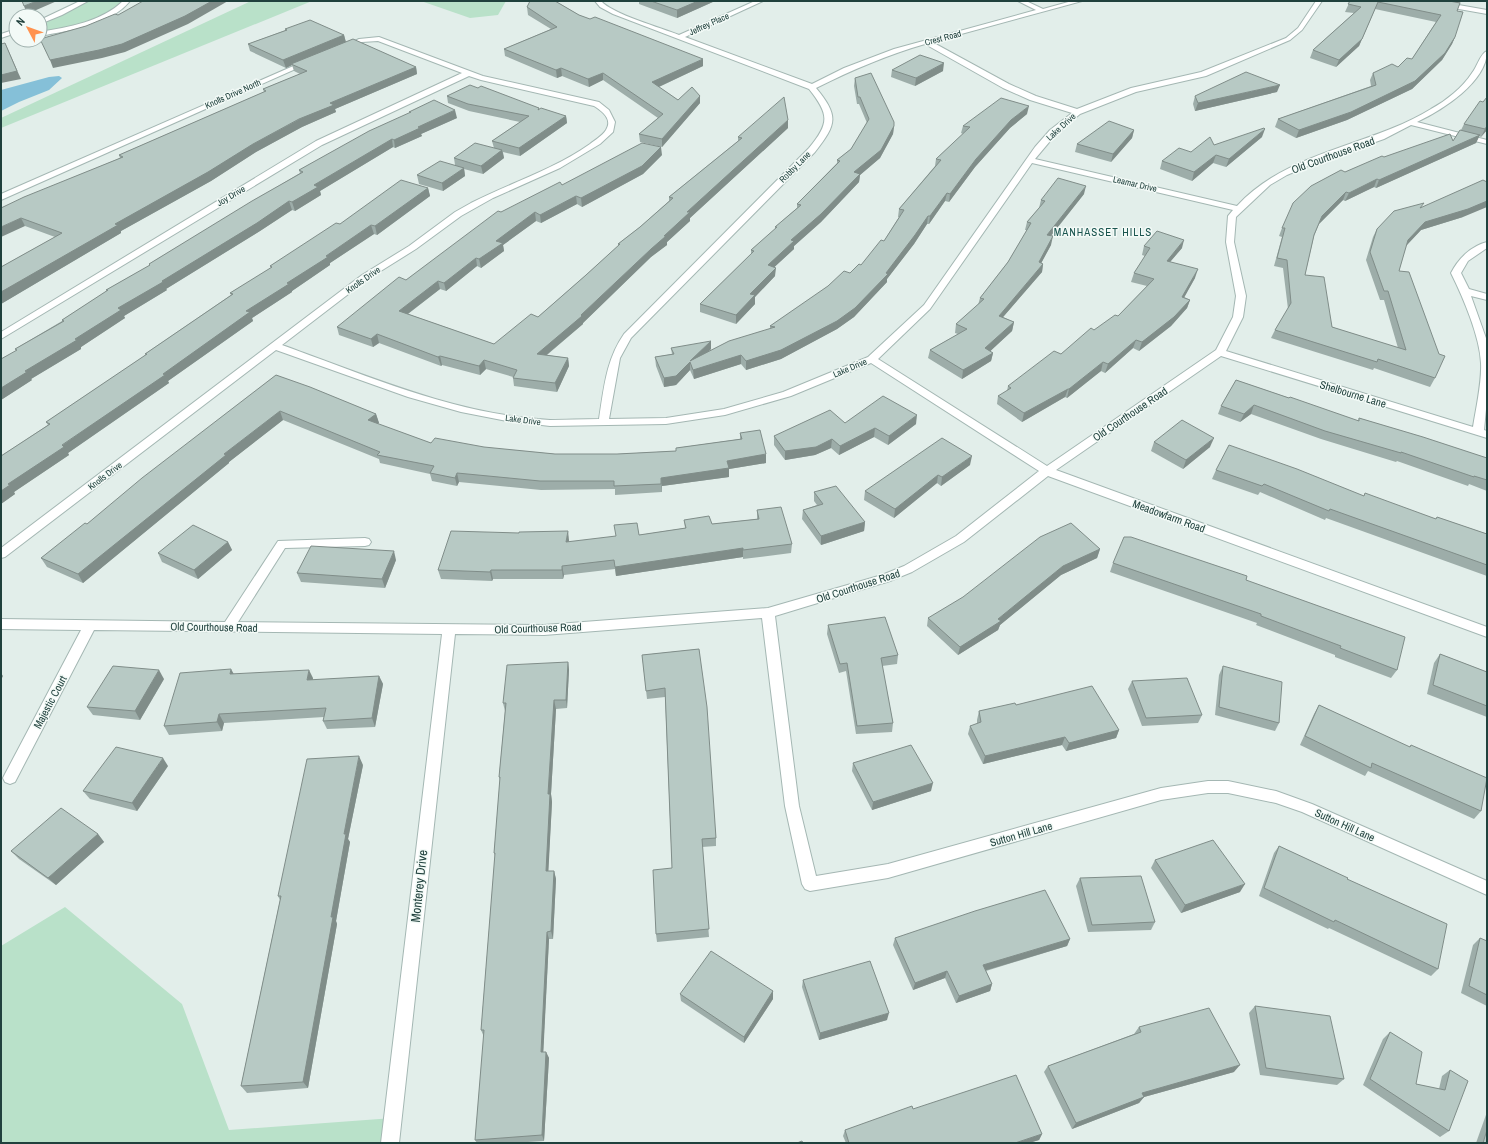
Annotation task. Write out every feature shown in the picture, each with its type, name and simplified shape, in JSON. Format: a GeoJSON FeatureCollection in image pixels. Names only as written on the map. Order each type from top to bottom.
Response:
{"type":"FeatureCollection","features":[{"type":"Feature","properties":{"kind":"street"},"geometry":{"type":"LineString","coordinates":[[48,19],[86,1]]}},
{"type":"Feature","properties":{"kind":"street"},"geometry":{"type":"LineString","coordinates":[[48,33],[67,29],[97,20],[115,11],[127,1]]}},
{"type":"Feature","properties":{"kind":"street"},"geometry":{"type":"LineString","coordinates":[[598,1],[602,6],[615,13],[812,87]]}},
{"type":"Feature","properties":{"kind":"street","name":"Jeffrey Place"},"geometry":{"type":"LineString","coordinates":[[680,37],[760,1]]}},
{"type":"Feature","properties":{"kind":"street"},"geometry":{"type":"LineString","coordinates":[[1021,1],[1043,11]]}},
{"type":"Feature","properties":{"kind":"street","name":"Crest Road"},"geometry":{"type":"LineString","coordinates":[[812,87],[868,60],[896,50],[1079,1]]}},
{"type":"Feature","properties":{"kind":"street","name":"Lake Drive"},"geometry":{"type":"LineString","coordinates":[[275,346],[412,395],[465,410],[507,418],[550,423],[666,421],[725,412],[787,394],[872,359],[907,327],[927,307],[1038,149],[1053,132],[1077,112],[1134,90],[1203,74],[1288,39],[1300,29],[1319,1]]}},
{"type":"Feature","properties":{"kind":"street"},"geometry":{"type":"LineString","coordinates":[[1425,1],[1487,12]]}},
{"type":"Feature","properties":{"kind":"street"},"geometry":{"type":"LineString","coordinates":[[335,51],[361,40],[379,38],[469,73]]}},
{"type":"Feature","properties":{"kind":"street"},"geometry":{"type":"LineString","coordinates":[[926,42],[1006,86],[1033,98],[1077,112]]}},
{"type":"Feature","properties":{"kind":"street","name":"Old Courthouse Road"},"geometry":{"type":"LineString","coordinates":[[1,624],[544,630],[768,613],[886,578],[908,569],[960,539],[1047,471],[1220,352],[1238,318],[1241,296],[1230,242],[1232,216],[1267,183],[1284,173],[1307,163],[1381,137],[1434,111],[1454,96],[1482,70],[1487,53]]}},
{"type":"Feature","properties":{"kind":"street","name":"Knolls Drive North"},"geometry":{"type":"LineString","coordinates":[[1,197],[315,59]]}},
{"type":"Feature","properties":{"kind":"street","name":"Joy Drive"},"geometry":{"type":"LineString","coordinates":[[1,336],[319,143],[469,73]]}},
{"type":"Feature","properties":{"kind":"street","name":"Knolls Drive"},"geometry":{"type":"LineString","coordinates":[[1,554],[365,277],[475,204],[577,157],[598,142],[610,130],[612,121],[610,115],[602,107],[596,104],[481,78],[469,73]]}},
{"type":"Feature","properties":{"kind":"street","name":"Robby Lane"},"geometry":{"type":"LineString","coordinates":[[603,423],[615,358],[619,348],[627,336],[812,150],[825,134],[829,125],[829,112],[824,102],[812,87]]}},
{"type":"Feature","properties":{"kind":"street"},"geometry":{"type":"LineString","coordinates":[[1412,123],[1487,142]]}},
{"type":"Feature","properties":{"kind":"street","name":"Leamar Drive"},"geometry":{"type":"LineString","coordinates":[[1031,160],[1239,209]]}},
{"type":"Feature","properties":{"kind":"street"},"geometry":{"type":"LineString","coordinates":[[1482,434],[1486,364],[1484,347],[1465,291],[1456,273],[1459,264],[1467,256],[1487,245]]}},
{"type":"Feature","properties":{"kind":"street"},"geometry":{"type":"LineString","coordinates":[[1465,291],[1487,297]]}},
{"type":"Feature","properties":{"kind":"street","name":"Shelbourne Lane"},"geometry":{"type":"LineString","coordinates":[[1220,352],[1482,434]]}},
{"type":"Feature","properties":{"kind":"street","name":"Meadowfarm Road"},"geometry":{"type":"LineString","coordinates":[[872,359],[1047,471],[1487,632]]}},
{"type":"Feature","properties":{"kind":"street"},"geometry":{"type":"LineString","coordinates":[[228,627],[282,544],[365,542]]}},
{"type":"Feature","properties":{"kind":"street","name":"Sutton Hill Lane"},"geometry":{"type":"LineString","coordinates":[[768,613],[792,806],[810,884],[888,872],[1161,794],[1208,787],[1228,787],[1276,797],[1301,806],[1487,888]]}},
{"type":"Feature","properties":{"kind":"street","name":"Majestic Court"},"geometry":{"type":"LineString","coordinates":[[10,778],[90,625]]}},
{"type":"Feature","properties":{"kind":"street","name":"Monterey Drive"},"geometry":{"type":"LineString","coordinates":[[390,1143],[449,630]]}},
{"type":"Feature","properties":{"kind":"green space"},"geometry":{"type":"Polygon","coordinates":[[[85,1],[127,1],[97,20],[48,32],[48,18],[85,1]]]}},
{"type":"Feature","properties":{"kind":"green space"},"geometry":{"type":"Polygon","coordinates":[[[251,1],[312,1],[1,128],[1,118],[251,1]]]}},
{"type":"Feature","properties":{"kind":"green space"},"geometry":{"type":"Polygon","coordinates":[[[421,1],[506,1],[498,15],[470,18],[421,1]]]}},
{"type":"Feature","properties":{"kind":"green space"},"geometry":{"type":"Polygon","coordinates":[[[65,907],[182,1004],[229,1130],[393,1118],[390,1143],[1,1143],[1,946],[65,907]]]}},
{"type":"Feature","properties":{"kind":"water"},"geometry":{"type":"Polygon","coordinates":[[[59,76],[62,78],[49,90],[1,111],[1,90],[49,77],[59,76]]]}},
{"type":"Feature","properties":{"kind":"building"},"geometry":{"type":"Polygon","coordinates":[[[22,1],[37,1],[24,6],[22,1]]]}},
{"type":"Feature","properties":{"kind":"building"},"geometry":{"type":"Polygon","coordinates":[[[143,1],[212,1],[185,16],[122,44],[50,60],[44,48],[48,48],[48,37],[86,26],[115,14],[118,15],[143,1]]]}},
{"type":"Feature","properties":{"kind":"building"},"geometry":{"type":"Polygon","coordinates":[[[530,1],[555,1],[579,15],[590,19],[595,17],[703,59],[652,82],[678,100],[692,87],[700,96],[662,139],[639,134],[663,114],[603,73],[588,79],[561,68],[556,70],[504,49],[557,27],[527,7],[530,1]]]}},
{"type":"Feature","properties":{"kind":"building"},"geometry":{"type":"Polygon","coordinates":[[[651,1],[698,1],[677,10],[651,1]]]}},
{"type":"Feature","properties":{"kind":"building"},"geometry":{"type":"Polygon","coordinates":[[[1350,1],[1449,1],[1460,3],[1457,11],[1463,12],[1455,37],[1445,53],[1415,81],[1351,112],[1299,130],[1278,119],[1376,85],[1373,73],[1392,64],[1398,67],[1407,58],[1412,59],[1441,15],[1378,2],[1362,39],[1339,60],[1313,50],[1361,7],[1348,4],[1350,1]]]}},
{"type":"Feature","properties":{"kind":"building"},"geometry":{"type":"Polygon","coordinates":[[[310,20],[344,35],[283,60],[248,44],[287,30],[285,29],[310,20]]]}},
{"type":"Feature","properties":{"kind":"building"},"geometry":{"type":"Polygon","coordinates":[[[353,39],[416,67],[330,103],[334,105],[299,119],[115,224],[118,225],[1,292],[1,267],[62,233],[21,218],[1,227],[1,208],[24,197],[123,157],[119,155],[266,91],[263,89],[307,71],[291,64],[353,39]]]}},
{"type":"Feature","properties":{"kind":"building"},"geometry":{"type":"Polygon","coordinates":[[[5,43],[17,71],[1,75],[1,44],[5,43]]]}},
{"type":"Feature","properties":{"kind":"building"},"geometry":{"type":"Polygon","coordinates":[[[920,55],[944,63],[916,78],[892,70],[920,55]]]}},
{"type":"Feature","properties":{"kind":"building"},"geometry":{"type":"Polygon","coordinates":[[[1246,72],[1280,85],[1198,103],[1195,96],[1246,72]]]}},
{"type":"Feature","properties":{"kind":"building"},"geometry":{"type":"Polygon","coordinates":[[[871,73],[894,122],[894,126],[881,150],[854,172],[860,174],[821,214],[791,240],[794,241],[768,265],[776,268],[750,294],[755,295],[736,315],[700,304],[754,251],[751,250],[801,205],[797,204],[840,161],[837,160],[851,149],[869,119],[860,97],[858,97],[855,78],[871,73]]]}},
{"type":"Feature","properties":{"kind":"building"},"geometry":{"type":"Polygon","coordinates":[[[470,85],[478,88],[481,86],[539,108],[538,110],[541,108],[566,116],[519,148],[492,141],[529,116],[468,104],[447,96],[470,85]]]}},
{"type":"Feature","properties":{"kind":"building"},"geometry":{"type":"Polygon","coordinates":[[[784,97],[788,120],[687,212],[690,212],[581,315],[582,316],[537,354],[568,358],[555,383],[513,378],[517,370],[484,360],[479,366],[440,356],[438,357],[377,334],[371,339],[337,327],[399,277],[406,280],[498,211],[501,212],[560,182],[562,185],[642,143],[661,147],[642,166],[581,198],[576,196],[540,215],[535,212],[496,241],[503,243],[479,259],[476,258],[444,283],[438,281],[399,311],[494,344],[531,314],[538,317],[620,244],[618,244],[673,198],[669,197],[742,138],[738,137],[784,97]]]}},
{"type":"Feature","properties":{"kind":"building"},"geometry":{"type":"Polygon","coordinates":[[[1487,97],[1487,126],[1485,129],[1464,124],[1480,101],[1483,102],[1487,97]]]}},
{"type":"Feature","properties":{"kind":"building"},"geometry":{"type":"Polygon","coordinates":[[[1001,98],[1029,106],[1011,120],[976,159],[950,194],[947,193],[930,216],[928,216],[886,273],[888,274],[855,308],[837,321],[781,350],[746,361],[741,355],[693,370],[690,362],[676,376],[664,378],[655,357],[674,354],[671,348],[711,341],[690,361],[729,341],[775,327],[770,326],[828,286],[844,271],[850,273],[859,264],[861,265],[881,240],[884,241],[904,210],[899,209],[941,160],[936,159],[970,127],[963,126],[1001,98]]]}},
{"type":"Feature","properties":{"kind":"building"},"geometry":{"type":"Polygon","coordinates":[[[434,100],[455,110],[394,140],[392,139],[314,185],[318,187],[292,202],[289,201],[257,223],[162,281],[163,282],[118,308],[121,310],[1,388],[1,359],[17,350],[15,349],[64,321],[62,320],[108,290],[106,290],[150,265],[149,264],[252,201],[303,172],[299,170],[369,131],[434,100]]]}},
{"type":"Feature","properties":{"kind":"building"},"geometry":{"type":"Polygon","coordinates":[[[1109,121],[1134,130],[1113,154],[1077,144],[1109,121]]]}},
{"type":"Feature","properties":{"kind":"building"},"geometry":{"type":"Polygon","coordinates":[[[1264,128],[1265,129],[1229,159],[1216,155],[1194,172],[1162,161],[1179,148],[1191,152],[1210,137],[1214,145],[1264,128]]]}},
{"type":"Feature","properties":{"kind":"building"},"geometry":{"type":"Polygon","coordinates":[[[1460,130],[1480,135],[1379,180],[1377,179],[1349,193],[1346,192],[1322,216],[1314,235],[1305,275],[1324,277],[1332,327],[1406,350],[1388,291],[1384,291],[1370,252],[1377,229],[1394,211],[1424,203],[1420,208],[1483,180],[1487,182],[1487,201],[1468,209],[1425,222],[1408,240],[1399,271],[1409,272],[1439,354],[1445,356],[1435,378],[1378,359],[1377,362],[1275,330],[1291,303],[1287,260],[1277,258],[1285,228],[1282,228],[1293,203],[1311,186],[1341,170],[1345,172],[1382,156],[1384,157],[1450,134],[1453,141],[1460,130]]]}},
{"type":"Feature","properties":{"kind":"building"},"geometry":{"type":"Polygon","coordinates":[[[475,143],[502,150],[481,166],[454,158],[475,143]]]}},
{"type":"Feature","properties":{"kind":"building"},"geometry":{"type":"Polygon","coordinates":[[[440,161],[464,168],[442,183],[417,175],[440,161]]]}},
{"type":"Feature","properties":{"kind":"building"},"geometry":{"type":"Polygon","coordinates":[[[1058,178],[1086,186],[1047,235],[1053,236],[1039,262],[1043,264],[999,316],[1014,322],[985,348],[993,353],[963,370],[930,350],[967,329],[956,324],[984,299],[980,298],[1008,262],[1031,223],[1027,222],[1045,201],[1041,200],[1058,178]]]}},
{"type":"Feature","properties":{"kind":"building"},"geometry":{"type":"Polygon","coordinates":[[[401,180],[428,188],[375,226],[371,225],[326,256],[328,257],[287,283],[289,284],[246,311],[250,312],[163,374],[165,375],[62,445],[64,447],[8,484],[10,485],[1,491],[1,456],[50,424],[46,422],[233,294],[230,293],[272,267],[270,266],[336,223],[340,224],[401,180]]]}},
{"type":"Feature","properties":{"kind":"building"},"geometry":{"type":"Polygon","coordinates":[[[1157,231],[1184,240],[1167,261],[1198,269],[1182,297],[1190,300],[1174,317],[1142,342],[1136,340],[1108,364],[1103,362],[1069,389],[1024,413],[998,396],[1011,388],[1008,386],[1054,351],[1061,354],[1091,328],[1094,330],[1115,315],[1118,316],[1154,279],[1134,273],[1150,248],[1144,246],[1157,231]]]}},
{"type":"Feature","properties":{"kind":"building"},"geometry":{"type":"Polygon","coordinates":[[[276,375],[376,414],[368,420],[431,443],[435,438],[484,447],[555,454],[617,454],[676,451],[676,448],[742,439],[740,433],[760,430],[766,454],[727,461],[729,468],[661,478],[661,484],[614,486],[614,481],[540,481],[457,473],[455,478],[430,473],[434,466],[377,455],[380,452],[280,411],[224,454],[226,455],[78,574],[41,558],[85,523],[87,524],[142,478],[276,375]]]}},
{"type":"Feature","properties":{"kind":"building"},"geometry":{"type":"Polygon","coordinates":[[[1236,380],[1359,421],[1359,418],[1487,458],[1487,480],[1401,452],[1325,431],[1254,405],[1244,414],[1221,406],[1236,380]]]}},
{"type":"Feature","properties":{"kind":"building"},"geometry":{"type":"Polygon","coordinates":[[[883,396],[917,415],[889,436],[875,428],[840,446],[832,439],[816,447],[785,451],[774,436],[830,410],[845,423],[883,396]]]}},
{"type":"Feature","properties":{"kind":"building"},"geometry":{"type":"Polygon","coordinates":[[[1182,420],[1214,438],[1186,460],[1154,442],[1182,420]]]}},
{"type":"Feature","properties":{"kind":"building"},"geometry":{"type":"Polygon","coordinates":[[[942,438],[972,456],[942,477],[938,475],[895,509],[865,491],[942,438]]]}},
{"type":"Feature","properties":{"kind":"building"},"geometry":{"type":"Polygon","coordinates":[[[1229,445],[1297,469],[1364,496],[1365,493],[1436,519],[1437,517],[1487,534],[1487,565],[1330,509],[1329,511],[1264,484],[1262,486],[1216,470],[1229,445]]]}},
{"type":"Feature","properties":{"kind":"building"},"geometry":{"type":"Polygon","coordinates":[[[836,486],[865,522],[821,536],[803,510],[823,504],[814,492],[836,486]]]}},
{"type":"Feature","properties":{"kind":"building"},"geometry":{"type":"Polygon","coordinates":[[[781,507],[792,544],[743,550],[743,548],[615,567],[614,560],[562,566],[562,570],[491,570],[490,572],[438,570],[451,531],[519,533],[568,531],[566,542],[616,536],[614,525],[637,523],[639,535],[686,528],[684,520],[709,516],[712,524],[759,519],[757,510],[781,507]]]}},
{"type":"Feature","properties":{"kind":"building"},"geometry":{"type":"Polygon","coordinates":[[[1071,523],[1100,549],[1063,566],[998,619],[1001,621],[960,647],[928,618],[963,597],[1040,537],[1071,523]]]}},
{"type":"Feature","properties":{"kind":"building"},"geometry":{"type":"Polygon","coordinates":[[[193,525],[228,542],[194,570],[158,553],[193,525]]]}},
{"type":"Feature","properties":{"kind":"building"},"geometry":{"type":"Polygon","coordinates":[[[1124,537],[1131,537],[1247,576],[1246,580],[1405,637],[1397,670],[1340,648],[1341,646],[1261,616],[1261,614],[1113,563],[1124,537]]]}},
{"type":"Feature","properties":{"kind":"building"},"geometry":{"type":"Polygon","coordinates":[[[311,546],[394,551],[382,579],[297,573],[311,546]]]}},
{"type":"Feature","properties":{"kind":"building"},"geometry":{"type":"Polygon","coordinates":[[[885,617],[898,655],[881,658],[893,723],[857,726],[847,663],[840,664],[828,625],[885,617]]]}},
{"type":"Feature","properties":{"kind":"building"},"geometry":{"type":"Polygon","coordinates":[[[699,649],[707,707],[716,838],[702,839],[709,929],[656,934],[653,870],[672,868],[665,688],[646,691],[642,655],[699,649]]]}},
{"type":"Feature","properties":{"kind":"building"},"geometry":{"type":"Polygon","coordinates":[[[1440,654],[1487,672],[1487,706],[1433,685],[1440,654]]]}},
{"type":"Feature","properties":{"kind":"building"},"geometry":{"type":"Polygon","coordinates":[[[568,662],[566,700],[554,700],[548,794],[550,794],[546,871],[554,871],[551,931],[547,932],[541,1052],[546,1052],[542,1135],[475,1140],[484,1030],[481,1030],[495,853],[499,777],[506,703],[503,703],[507,665],[568,662]]]}},
{"type":"Feature","properties":{"kind":"building"},"geometry":{"type":"Polygon","coordinates":[[[113,666],[159,670],[135,711],[87,707],[113,666]]]}},
{"type":"Feature","properties":{"kind":"building"},"geometry":{"type":"Polygon","coordinates":[[[1223,666],[1282,682],[1279,723],[1219,707],[1223,666]]]}},
{"type":"Feature","properties":{"kind":"building"},"geometry":{"type":"Polygon","coordinates":[[[231,669],[230,674],[309,670],[307,680],[379,676],[372,718],[323,721],[326,708],[219,714],[217,722],[164,726],[180,673],[231,669]]]}},
{"type":"Feature","properties":{"kind":"building"},"geometry":{"type":"Polygon","coordinates":[[[1187,678],[1202,715],[1146,718],[1132,681],[1187,678]]]}},
{"type":"Feature","properties":{"kind":"building"},"geometry":{"type":"Polygon","coordinates":[[[1092,686],[1119,730],[1069,743],[1065,737],[985,756],[970,726],[981,722],[979,711],[1015,703],[1016,705],[1092,686]]]}},
{"type":"Feature","properties":{"kind":"building"},"geometry":{"type":"Polygon","coordinates":[[[1319,705],[1410,747],[1411,745],[1487,778],[1481,811],[1372,763],[1371,768],[1305,736],[1319,705]]]}},
{"type":"Feature","properties":{"kind":"building"},"geometry":{"type":"Polygon","coordinates":[[[911,745],[933,783],[873,802],[853,763],[911,745]]]}},
{"type":"Feature","properties":{"kind":"building"},"geometry":{"type":"Polygon","coordinates":[[[116,747],[163,758],[132,803],[83,791],[116,747]]]}},
{"type":"Feature","properties":{"kind":"building"},"geometry":{"type":"Polygon","coordinates":[[[359,756],[344,834],[346,834],[331,917],[333,917],[303,1082],[241,1086],[281,896],[278,896],[307,759],[359,756]]]}},
{"type":"Feature","properties":{"kind":"building"},"geometry":{"type":"Polygon","coordinates":[[[61,808],[98,834],[48,878],[11,851],[61,808]]]}},
{"type":"Feature","properties":{"kind":"building"},"geometry":{"type":"Polygon","coordinates":[[[1213,840],[1245,884],[1185,905],[1155,860],[1213,840]]]}},
{"type":"Feature","properties":{"kind":"building"},"geometry":{"type":"Polygon","coordinates":[[[1279,846],[1348,878],[1347,879],[1447,924],[1438,969],[1335,920],[1334,922],[1264,888],[1279,846]]]}},
{"type":"Feature","properties":{"kind":"building"},"geometry":{"type":"Polygon","coordinates":[[[1141,876],[1155,922],[1092,925],[1080,878],[1141,876]]]}},
{"type":"Feature","properties":{"kind":"building"},"geometry":{"type":"Polygon","coordinates":[[[1045,890],[1070,939],[983,965],[992,984],[959,996],[947,971],[915,983],[895,938],[975,911],[1045,890]]]}},
{"type":"Feature","properties":{"kind":"building"},"geometry":{"type":"Polygon","coordinates":[[[1480,938],[1487,941],[1487,995],[1469,986],[1480,938]]]}},
{"type":"Feature","properties":{"kind":"building"},"geometry":{"type":"Polygon","coordinates":[[[711,951],[773,991],[744,1037],[680,994],[711,951]]]}},
{"type":"Feature","properties":{"kind":"building"},"geometry":{"type":"Polygon","coordinates":[[[870,961],[889,1013],[820,1033],[803,980],[870,961]]]}},
{"type":"Feature","properties":{"kind":"building"},"geometry":{"type":"Polygon","coordinates":[[[1255,1006],[1330,1016],[1344,1079],[1266,1068],[1255,1006]]]}},
{"type":"Feature","properties":{"kind":"building"},"geometry":{"type":"Polygon","coordinates":[[[1209,1008],[1240,1065],[1142,1093],[1144,1097],[1076,1123],[1048,1066],[1141,1032],[1139,1027],[1209,1008]]]}},
{"type":"Feature","properties":{"kind":"building"},"geometry":{"type":"Polygon","coordinates":[[[1390,1032],[1422,1052],[1416,1084],[1445,1090],[1450,1070],[1468,1081],[1449,1131],[1370,1079],[1390,1032]]]}},
{"type":"Feature","properties":{"kind":"building"},"geometry":{"type":"Polygon","coordinates":[[[1016,1075],[1042,1134],[1015,1143],[849,1143],[845,1130],[912,1106],[913,1109],[1016,1075]]]}},
{"type":"Feature","properties":{"kind":"building"},"geometry":{"type":"Polygon","coordinates":[[[1487,1130],[1487,1143],[1483,1143],[1487,1130]]]}},
{"type":"Feature","properties":{"kind":"district","name":"MANHASSET HILLS"},"geometry":{"type":"Point","coordinates":[1103,232]}}]}
